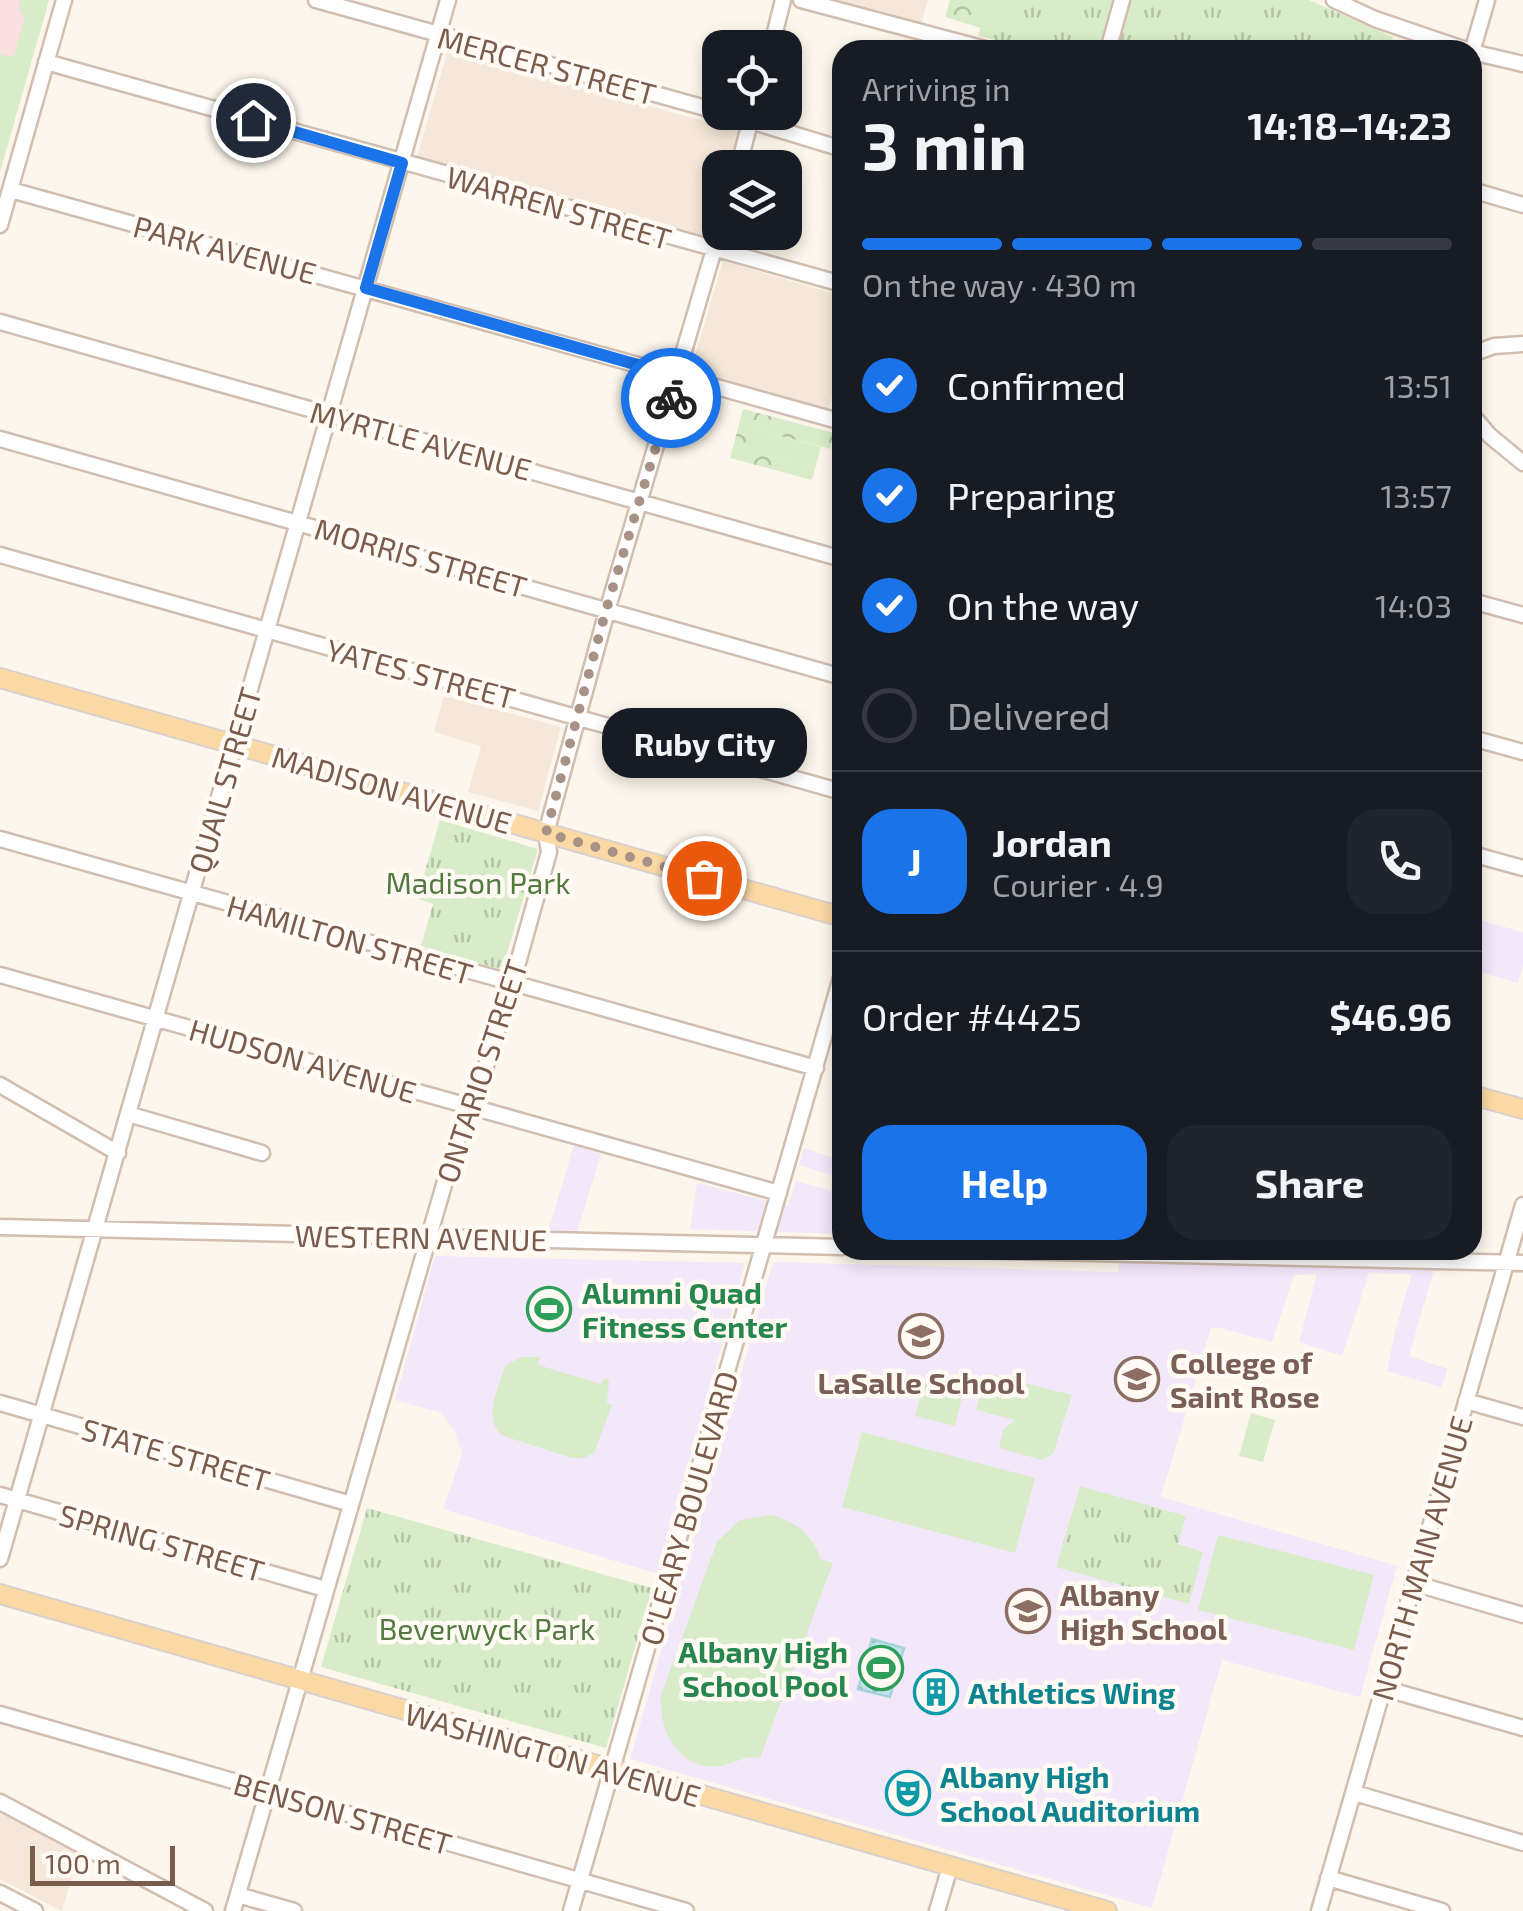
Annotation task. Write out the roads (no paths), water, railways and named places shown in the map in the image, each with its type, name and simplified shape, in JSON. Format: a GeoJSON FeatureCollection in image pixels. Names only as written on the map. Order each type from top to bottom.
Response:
{"type":"FeatureCollection","features":[{"type":"Feature","properties":{"kind":"main road","name":"MADISON AVENUE"},"geometry":{"type":"LineString","coordinates":[[0,678],[832,913]]}},
{"type":"Feature","properties":{"kind":"main road"},"geometry":{"type":"LineString","coordinates":[[1482,1098],[1523,1110]]}},
{"type":"Feature","properties":{"kind":"main road","name":"WASHINGTON AVENUE"},"geometry":{"type":"LineString","coordinates":[[0,1594],[1107,1911]]}},
{"type":"Feature","properties":{"kind":"street"},"geometry":{"type":"LineString","coordinates":[[0,225],[64,0]]}},
{"type":"Feature","properties":{"kind":"street","name":"MERCER STREET"},"geometry":{"type":"LineString","coordinates":[[316,0],[702,107]]}},
{"type":"Feature","properties":{"kind":"street","name":"QUAIL STREET"},"geometry":{"type":"LineString","coordinates":[[0,1559],[448,0]]}},
{"type":"Feature","properties":{"kind":"street"},"geometry":{"type":"LineString","coordinates":[[775,30],[783,0]]}},
{"type":"Feature","properties":{"kind":"street"},"geometry":{"type":"LineString","coordinates":[[801,0],[951,40]]}},
{"type":"Feature","properties":{"kind":"street"},"geometry":{"type":"LineString","coordinates":[[1111,40],[1122,0]]}},
{"type":"Feature","properties":{"kind":"street"},"geometry":{"type":"LineString","coordinates":[[1334,0],[1438,40]]}},
{"type":"Feature","properties":{"kind":"street"},"geometry":{"type":"LineString","coordinates":[[1474,40],[1487,0]]}},
{"type":"Feature","properties":{"kind":"street"},"geometry":{"type":"LineString","coordinates":[[1482,54],[1523,64]]}},
{"type":"Feature","properties":{"kind":"street","name":"WARREN STREET"},"geometry":{"type":"LineString","coordinates":[[46,62],[832,281]]}},
{"type":"Feature","properties":{"kind":"street","name":"MERCER STREET"},"geometry":{"type":"LineString","coordinates":[[789,130],[832,145]]}},
{"type":"Feature","properties":{"kind":"street","name":"PARK AVENUE"},"geometry":{"type":"LineString","coordinates":[[11,190],[832,419]]}},
{"type":"Feature","properties":{"kind":"street"},"geometry":{"type":"LineString","coordinates":[[1482,193],[1523,205]]}},
{"type":"Feature","properties":{"kind":"street","name":"ONTARIO STREET"},"geometry":{"type":"LineString","coordinates":[[233,1911],[427,1238],[512,984],[549,852],[546,833],[606,610],[714,251]]}},
{"type":"Feature","properties":{"kind":"street","name":"MYRTLE AVENUE"},"geometry":{"type":"LineString","coordinates":[[0,322],[832,556]]}},
{"type":"Feature","properties":{"kind":"street"},"geometry":{"type":"LineString","coordinates":[[1482,350],[1523,344]]}},
{"type":"Feature","properties":{"kind":"street"},"geometry":{"type":"LineString","coordinates":[[1482,426],[1523,462]]}},
{"type":"Feature","properties":{"kind":"street","name":"MORRIS STREET"},"geometry":{"type":"LineString","coordinates":[[0,439],[832,673]]}},
{"type":"Feature","properties":{"kind":"street","name":"YATES STREET"},"geometry":{"type":"LineString","coordinates":[[0,555],[832,789]]}},
{"type":"Feature","properties":{"kind":"street"},"geometry":{"type":"LineString","coordinates":[[1482,604],[1523,616]]}},
{"type":"Feature","properties":{"kind":"street"},"geometry":{"type":"LineString","coordinates":[[1482,741],[1523,752]]}},
{"type":"Feature","properties":{"kind":"street","name":"HAMILTON STREET"},"geometry":{"type":"LineString","coordinates":[[0,838],[816,1068]]}},
{"type":"Feature","properties":{"kind":"street"},"geometry":{"type":"LineString","coordinates":[[1482,857],[1523,868]]}},
{"type":"Feature","properties":{"kind":"street","name":"HUDSON AVENUE"},"geometry":{"type":"LineString","coordinates":[[0,975],[779,1193]]}},
{"type":"Feature","properties":{"kind":"street","name":"O'LEARY BOULEVARD"},"geometry":{"type":"LineString","coordinates":[[571,1911],[832,1010]]}},
{"type":"Feature","properties":{"kind":"street"},"geometry":{"type":"LineString","coordinates":[[0,1085],[118,1152]]}},
{"type":"Feature","properties":{"kind":"street"},"geometry":{"type":"LineString","coordinates":[[128,1114],[262,1152]]}},
{"type":"Feature","properties":{"kind":"street","name":"NORTH MAIN AVENUE"},"geometry":{"type":"LineString","coordinates":[[1319,1911],[1523,1205]]}},
{"type":"Feature","properties":{"kind":"street","name":"WESTERN AVENUE"},"geometry":{"type":"LineString","coordinates":[[0,1228],[832,1247]]}},
{"type":"Feature","properties":{"kind":"street"},"geometry":{"type":"LineString","coordinates":[[1380,1260],[1523,1264]]}},
{"type":"Feature","properties":{"kind":"street"},"geometry":{"type":"LineString","coordinates":[[1466,1401],[1523,1418]]}},
{"type":"Feature","properties":{"kind":"street","name":"STATE STREET"},"geometry":{"type":"LineString","coordinates":[[0,1403],[351,1504]]}},
{"type":"Feature","properties":{"kind":"street","name":"SPRING STREET"},"geometry":{"type":"LineString","coordinates":[[0,1495],[325,1589]]}},
{"type":"Feature","properties":{"kind":"street"},"geometry":{"type":"LineString","coordinates":[[1413,1583],[1523,1614]]}},
{"type":"Feature","properties":{"kind":"street"},"geometry":{"type":"LineString","coordinates":[[1383,1688],[1523,1728]]}},
{"type":"Feature","properties":{"kind":"street","name":"BENSON STREET"},"geometry":{"type":"LineString","coordinates":[[0,1714],[686,1911]]}},
{"type":"Feature","properties":{"kind":"street"},"geometry":{"type":"LineString","coordinates":[[1354,1792],[1523,1843]]}},
{"type":"Feature","properties":{"kind":"street"},"geometry":{"type":"LineString","coordinates":[[0,1802],[205,1911]]}},
{"type":"Feature","properties":{"kind":"street"},"geometry":{"type":"LineString","coordinates":[[936,1911],[950,1866]]}},
{"type":"Feature","properties":{"kind":"street"},"geometry":{"type":"LineString","coordinates":[[1328,1878],[1442,1911]]}},
{"type":"Feature","properties":{"kind":"street"},"geometry":{"type":"LineString","coordinates":[[0,1893],[35,1911]]}},
{"type":"Feature","properties":{"kind":"street"},"geometry":{"type":"LineString","coordinates":[[238,1895],[294,1911]]}},
{"type":"Feature","properties":{"kind":"water","name":"Albany High School Pool"},"geometry":{"type":"Polygon","coordinates":[[[872,1639],[904,1648],[890,1697],[858,1689],[872,1639]]]}},
{"type":"Feature","properties":{"kind":"place","name":"Ruby City"},"geometry":{"type":"Point","coordinates":[704,878]}},
{"type":"Feature","properties":{"kind":"place","name":"Alumni Quad Fitness Center"},"geometry":{"type":"Point","coordinates":[549,1309]}},
{"type":"Feature","properties":{"kind":"place","name":"LaSalle School"},"geometry":{"type":"Point","coordinates":[921,1336]}},
{"type":"Feature","properties":{"kind":"place","name":"College of Saint Rose"},"geometry":{"type":"Point","coordinates":[1137,1379]}},
{"type":"Feature","properties":{"kind":"place","name":"Albany High School"},"geometry":{"type":"Point","coordinates":[1028,1611]}},
{"type":"Feature","properties":{"kind":"place","name":"Albany High School Pool"},"geometry":{"type":"Point","coordinates":[881,1668]}},
{"type":"Feature","properties":{"kind":"place","name":"Athletics Wing"},"geometry":{"type":"Point","coordinates":[936,1692]}},
{"type":"Feature","properties":{"kind":"place","name":"Albany High School Auditorium"},"geometry":{"type":"Point","coordinates":[908,1793]}},
{"type":"Feature","properties":{"kind":"park label","name":"Madison Park"},"geometry":{"type":"Point","coordinates":[478,882]}},
{"type":"Feature","properties":{"kind":"park label","name":"Beverwyck Park"},"geometry":{"type":"Point","coordinates":[487,1628]}}]}
